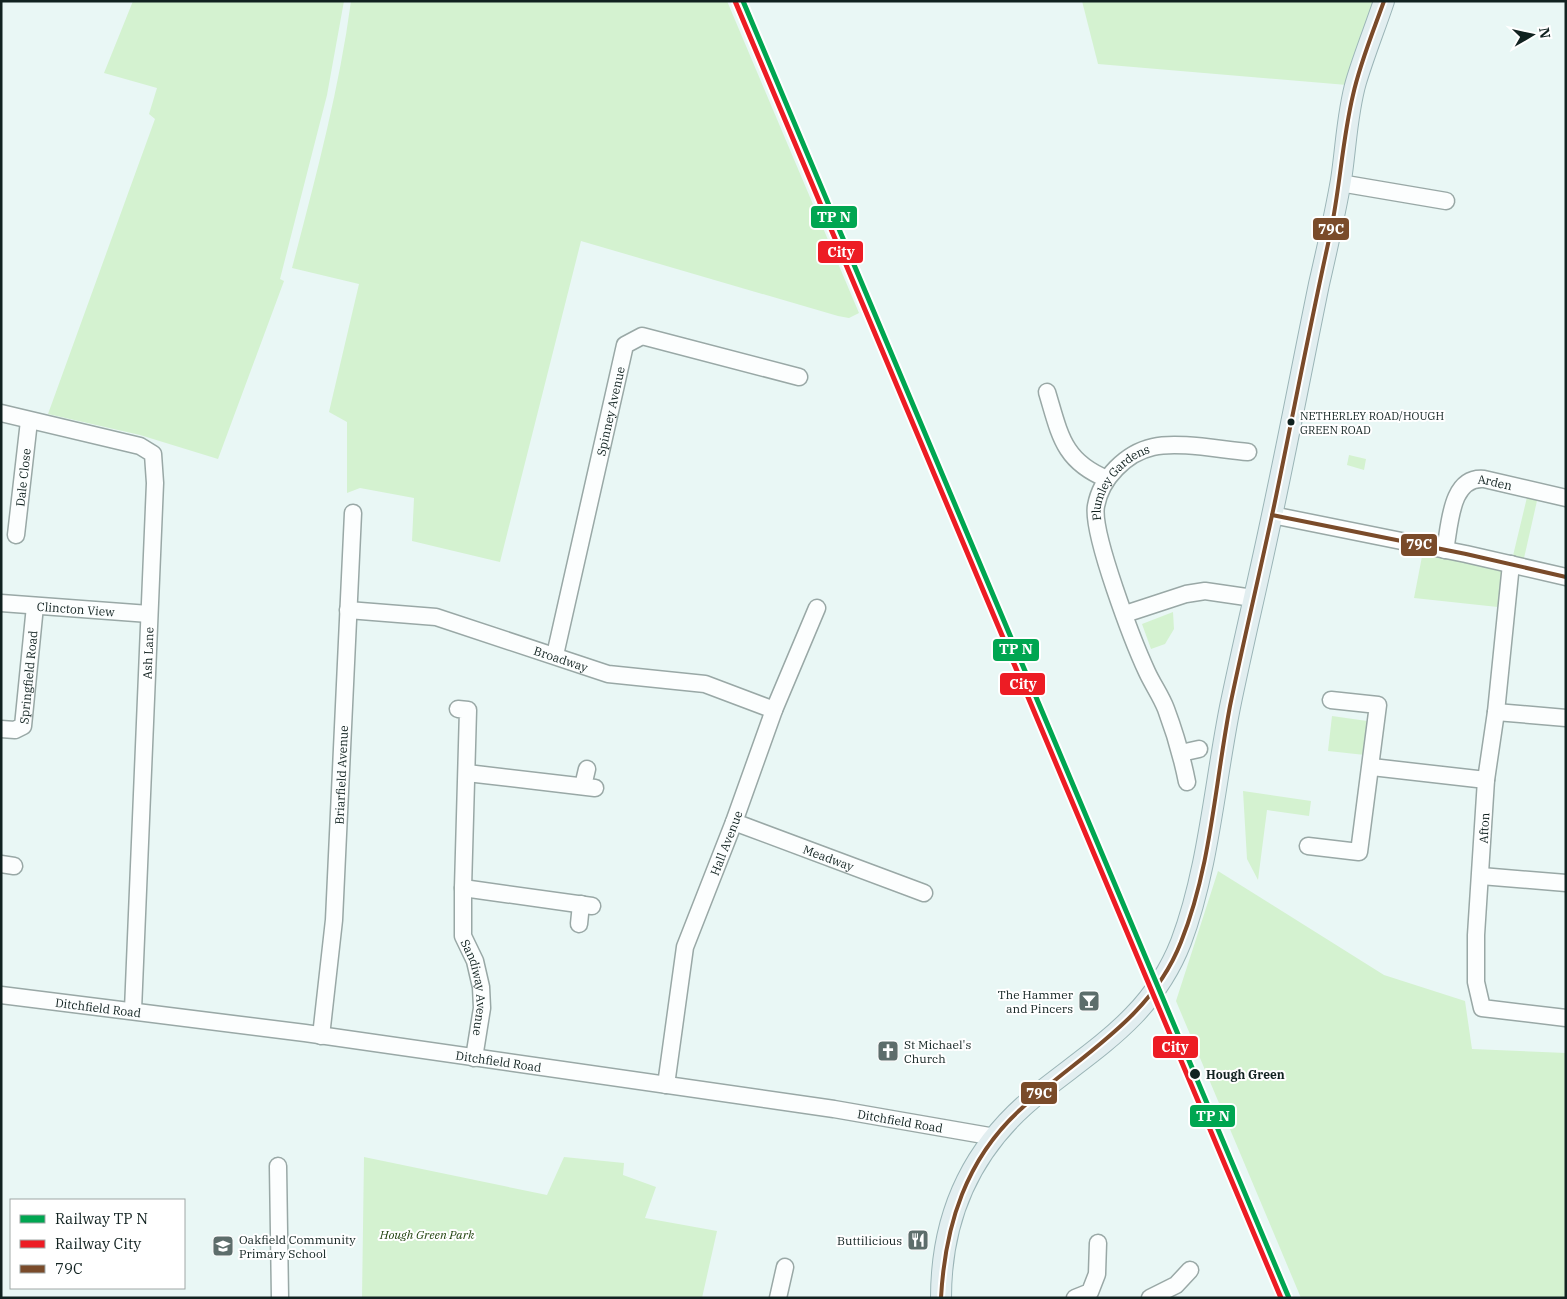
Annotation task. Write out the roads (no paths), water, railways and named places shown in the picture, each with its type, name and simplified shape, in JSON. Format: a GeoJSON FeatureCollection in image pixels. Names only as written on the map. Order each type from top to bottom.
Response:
{"type":"FeatureCollection","features":[{"type":"Feature","properties":{"kind":"main road"},"geometry":{"type":"LineString","coordinates":[[941,1298],[942,1254],[952,1214],[977,1162],[1007,1122],[1042,1090],[1113,1037],[1148,1000],[1168,970],[1185,930],[1199,878],[1226,726],[1272,515],[1340,183],[1355,84],[1384,1]]}},
{"type":"Feature","properties":{"kind":"street"},"geometry":{"type":"LineString","coordinates":[[1340,183],[1446,201]]}},
{"type":"Feature","properties":{"kind":"street","name":"Spinney Avenue"},"geometry":{"type":"LineString","coordinates":[[555,654],[625,345],[642,336],[799,377]]}},
{"type":"Feature","properties":{"kind":"street"},"geometry":{"type":"LineString","coordinates":[[1047,392],[1062,440],[1072,457],[1087,471],[1107,479]]}},
{"type":"Feature","properties":{"kind":"street","name":"Ash Lane"},"geometry":{"type":"LineString","coordinates":[[1,414],[140,446],[153,454],[155,483],[133,1010]]}},
{"type":"Feature","properties":{"kind":"street","name":"Dale Close"},"geometry":{"type":"LineString","coordinates":[[16,535],[29,421]]}},
{"type":"Feature","properties":{"kind":"street","name":"Plumley Gardens"},"geometry":{"type":"LineString","coordinates":[[1187,782],[1181,753],[1166,707],[1146,671],[1096,527],[1096,507],[1102,486],[1107,479],[1135,454],[1154,446],[1248,452]]}},
{"type":"Feature","properties":{"kind":"street","name":"Arden"},"geometry":{"type":"LineString","coordinates":[[1445,550],[1457,494],[1462,486],[1471,480],[1484,479],[1566,498]]}},
{"type":"Feature","properties":{"kind":"street","name":"Briarfield Avenue"},"geometry":{"type":"LineString","coordinates":[[321,1036],[334,920],[353,513]]}},
{"type":"Feature","properties":{"kind":"street"},"geometry":{"type":"LineString","coordinates":[[1272,515],[1566,576]]}},
{"type":"Feature","properties":{"kind":"street","name":"Afton"},"geometry":{"type":"LineString","coordinates":[[1511,564],[1496,712],[1486,780],[1476,935],[1476,982],[1482,1008],[1566,1018]]}},
{"type":"Feature","properties":{"kind":"street"},"geometry":{"type":"LineString","coordinates":[[1125,614],[1186,594],[1205,591],[1253,598]]}},
{"type":"Feature","properties":{"kind":"street","name":"Clincton View"},"geometry":{"type":"LineString","coordinates":[[1,602],[149,614]]}},
{"type":"Feature","properties":{"kind":"street","name":"Springfield Road"},"geometry":{"type":"LineString","coordinates":[[1,729],[14,730],[23,726],[35,606]]}},
{"type":"Feature","properties":{"kind":"street","name":"Hall Avenue"},"geometry":{"type":"LineString","coordinates":[[666,1085],[685,947],[734,822],[774,710],[817,608]]}},
{"type":"Feature","properties":{"kind":"street","name":"Broadway"},"geometry":{"type":"LineString","coordinates":[[348,610],[436,616],[555,654],[608,674],[705,684],[774,710]]}},
{"type":"Feature","properties":{"kind":"street"},"geometry":{"type":"LineString","coordinates":[[1308,846],[1360,852],[1372,767],[1378,705],[1331,700]]}},
{"type":"Feature","properties":{"kind":"street","name":"Sandiway Avenue"},"geometry":{"type":"LineString","coordinates":[[458,709],[468,710],[463,888],[464,936],[476,961],[481,987],[482,1008],[474,1058]]}},
{"type":"Feature","properties":{"kind":"street"},"geometry":{"type":"LineString","coordinates":[[1496,712],[1566,718]]}},
{"type":"Feature","properties":{"kind":"street"},"geometry":{"type":"LineString","coordinates":[[1181,753],[1199,749]]}},
{"type":"Feature","properties":{"kind":"street"},"geometry":{"type":"LineString","coordinates":[[1372,767],[1486,780]]}},
{"type":"Feature","properties":{"kind":"street"},"geometry":{"type":"LineString","coordinates":[[467,773],[589,787],[587,768]]}},
{"type":"Feature","properties":{"kind":"street","name":"Meadway"},"geometry":{"type":"LineString","coordinates":[[734,822],[924,893]]}},
{"type":"Feature","properties":{"kind":"street"},"geometry":{"type":"LineString","coordinates":[[1481,876],[1566,883]]}},
{"type":"Feature","properties":{"kind":"street"},"geometry":{"type":"LineString","coordinates":[[463,888],[587,905],[579,924]]}},
{"type":"Feature","properties":{"kind":"street","name":"Ditchfield Road"},"geometry":{"type":"LineString","coordinates":[[1,995],[133,1010],[666,1085],[834,1109],[995,1137]]}},
{"type":"Feature","properties":{"kind":"street"},"geometry":{"type":"LineString","coordinates":[[278,1166],[280,1298]]}},
{"type":"Feature","properties":{"kind":"street"},"geometry":{"type":"LineString","coordinates":[[1087,1296],[1097,1274],[1098,1243]]}},
{"type":"Feature","properties":{"kind":"street"},"geometry":{"type":"LineString","coordinates":[[778,1298],[785,1267]]}},
{"type":"Feature","properties":{"kind":"street"},"geometry":{"type":"LineString","coordinates":[[1150,1298],[1176,1284],[1190,1270]]}},
{"type":"Feature","properties":{"kind":"rail line","name":"City"},"geometry":{"type":"LineString","coordinates":[[735,1],[1281,1298]]}},
{"type":"Feature","properties":{"kind":"place","name":"NETHERLEY ROAD/HOUGH GREEN ROAD"},"geometry":{"type":"Point","coordinates":[1291,422]}},
{"type":"Feature","properties":{"kind":"place","name":"The Hammer and Pincers"},"geometry":{"type":"Point","coordinates":[1089,1001]}},
{"type":"Feature","properties":{"kind":"place","name":"St Michael's Church"},"geometry":{"type":"Point","coordinates":[888,1051]}},
{"type":"Feature","properties":{"kind":"place","name":"Hough Green"},"geometry":{"type":"Point","coordinates":[1195,1074]}},
{"type":"Feature","properties":{"kind":"place","name":"Buttilicious"},"geometry":{"type":"Point","coordinates":[918,1240]}},
{"type":"Feature","properties":{"kind":"place","name":"Oakfield Community Primary School"},"geometry":{"type":"Point","coordinates":[223,1246]}},
{"type":"Feature","properties":{"kind":"park label","name":"Hough Green Park"},"geometry":{"type":"Point","coordinates":[427,1234]}}]}
